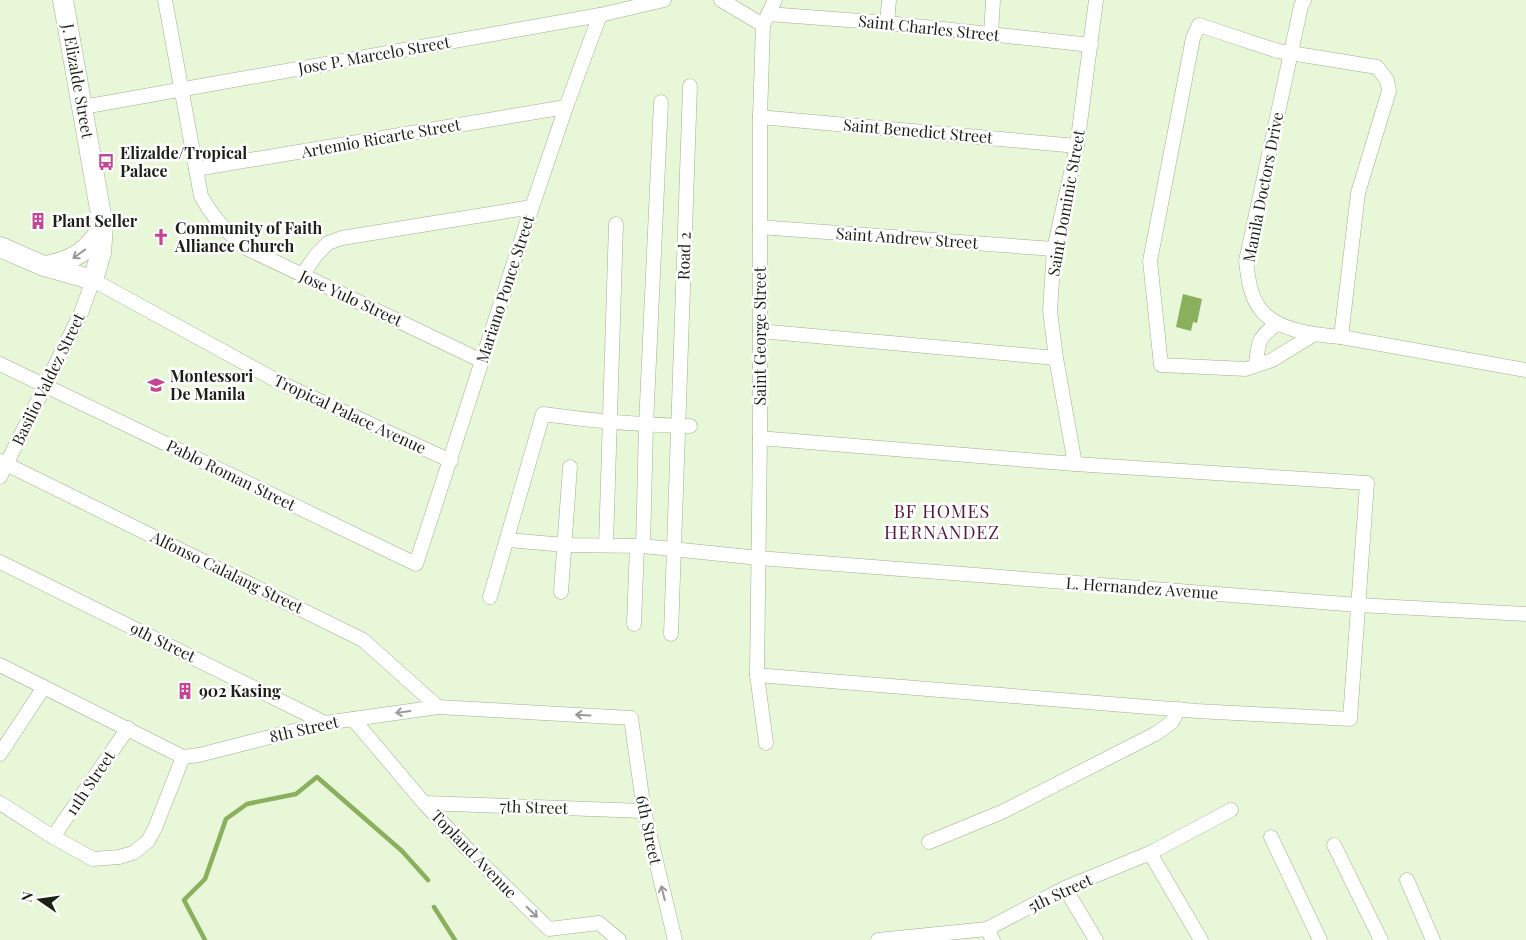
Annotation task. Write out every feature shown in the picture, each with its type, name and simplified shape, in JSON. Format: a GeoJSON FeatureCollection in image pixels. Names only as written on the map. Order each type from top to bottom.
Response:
{"type":"FeatureCollection","features":[{"type":"Feature","properties":{"kind":"street","name":"J. Elizalde Street"},"geometry":{"type":"LineString","coordinates":[[63,0],[103,226],[101,253],[93,280]]}},
{"type":"Feature","properties":{"kind":"street","name":"Jose Yulo Street"},"geometry":{"type":"LineString","coordinates":[[165,0],[201,196],[210,213],[225,230],[246,248],[482,361]]}},
{"type":"Feature","properties":{"kind":"street","name":"Jose P. Marcelo Street"},"geometry":{"type":"LineString","coordinates":[[83,107],[600,15],[664,0]]}},
{"type":"Feature","properties":{"kind":"street"},"geometry":{"type":"LineString","coordinates":[[721,0],[765,20]]}},
{"type":"Feature","properties":{"kind":"street","name":"Saint George Street"},"geometry":{"type":"LineString","coordinates":[[766,742],[757,674],[760,438],[760,117],[765,20],[774,0]]}},
{"type":"Feature","properties":{"kind":"street"},"geometry":{"type":"LineString","coordinates":[[887,22],[889,0]]}},
{"type":"Feature","properties":{"kind":"street"},"geometry":{"type":"LineString","coordinates":[[991,35],[993,0]]}},
{"type":"Feature","properties":{"kind":"street","name":"Saint Dominic Street"},"geometry":{"type":"LineString","coordinates":[[1075,464],[1056,358],[1050,311],[1054,249],[1077,146],[1096,0]]}},
{"type":"Feature","properties":{"kind":"street","name":"Manila Doctors Drive"},"geometry":{"type":"LineString","coordinates":[[1304,0],[1290,53],[1246,261],[1250,286],[1260,310],[1276,324],[1313,335],[1341,337],[1526,370]]}},
{"type":"Feature","properties":{"kind":"street","name":"Mariano Ponce Street"},"geometry":{"type":"LineString","coordinates":[[416,564],[532,207],[566,106],[600,15]]}},
{"type":"Feature","properties":{"kind":"street","name":"Saint Charles Street"},"geometry":{"type":"LineString","coordinates":[[765,20],[887,22],[1091,45]]}},
{"type":"Feature","properties":{"kind":"street"},"geometry":{"type":"LineString","coordinates":[[1313,335],[1272,360],[1246,369],[1158,370],[1150,261],[1193,38],[1200,25],[1290,53],[1377,67],[1387,80],[1389,91],[1358,193],[1341,337]]}},
{"type":"Feature","properties":{"kind":"street","name":"Road 2"},"geometry":{"type":"LineString","coordinates":[[670,634],[674,549],[684,426],[690,86]]}},
{"type":"Feature","properties":{"kind":"street"},"geometry":{"type":"LineString","coordinates":[[634,624],[640,546],[661,102]]}},
{"type":"Feature","properties":{"kind":"street","name":"Artemio Ricarte Street"},"geometry":{"type":"LineString","coordinates":[[196,170],[566,106]]}},
{"type":"Feature","properties":{"kind":"street","name":"Saint Benedict Street"},"geometry":{"type":"LineString","coordinates":[[760,117],[1077,146]]}},
{"type":"Feature","properties":{"kind":"street"},"geometry":{"type":"LineString","coordinates":[[302,275],[317,254],[328,243],[342,238],[532,207]]}},
{"type":"Feature","properties":{"kind":"street"},"geometry":{"type":"LineString","coordinates":[[606,545],[616,224]]}},
{"type":"Feature","properties":{"kind":"street"},"geometry":{"type":"LineString","coordinates":[[44,266],[62,263],[74,258],[92,242],[103,226]]}},
{"type":"Feature","properties":{"kind":"street","name":"Saint Andrew Street"},"geometry":{"type":"LineString","coordinates":[[760,227],[1054,249]]}},
{"type":"Feature","properties":{"kind":"street"},"geometry":{"type":"LineString","coordinates":[[0,247],[44,266],[93,280]]}},
{"type":"Feature","properties":{"kind":"street","name":"Basilio Valdez Street"},"geometry":{"type":"LineString","coordinates":[[0,477],[3,463],[46,386],[81,313],[93,280]]}},
{"type":"Feature","properties":{"kind":"street","name":"Tropical Palace Avenue"},"geometry":{"type":"LineString","coordinates":[[93,280],[281,383],[450,461]]}},
{"type":"Feature","properties":{"kind":"street"},"geometry":{"type":"LineString","coordinates":[[1256,365],[1258,343],[1266,331],[1276,324]]}},
{"type":"Feature","properties":{"kind":"street"},"geometry":{"type":"LineString","coordinates":[[760,331],[1056,358]]}},
{"type":"Feature","properties":{"kind":"street","name":"Pablo Roman Street"},"geometry":{"type":"LineString","coordinates":[[0,364],[416,564]]}},
{"type":"Feature","properties":{"kind":"street"},"geometry":{"type":"LineString","coordinates":[[490,597],[543,414],[610,423],[646,426],[684,426]]}},
{"type":"Feature","properties":{"kind":"street"},"geometry":{"type":"LineString","coordinates":[[757,674],[1178,709],[1350,719],[1368,483],[1075,464],[760,438]]}},
{"type":"Feature","properties":{"kind":"street","name":"Alfonso Calalang Street"},"geometry":{"type":"LineString","coordinates":[[3,463],[363,640],[438,707]]}},
{"type":"Feature","properties":{"kind":"street"},"geometry":{"type":"LineString","coordinates":[[561,592],[570,467]]}},
{"type":"Feature","properties":{"kind":"street","name":"L. Hernandez Avenue"},"geometry":{"type":"LineString","coordinates":[[507,540],[640,546],[759,558],[1358,605],[1526,614]]}},
{"type":"Feature","properties":{"kind":"street","name":"9th Street"},"geometry":{"type":"LineString","coordinates":[[0,562],[325,723]]}},
{"type":"Feature","properties":{"kind":"street"},"geometry":{"type":"LineString","coordinates":[[0,665],[183,757],[155,828],[148,841],[133,853],[112,858],[93,859],[53,838],[0,803]]}},
{"type":"Feature","properties":{"kind":"street"},"geometry":{"type":"LineString","coordinates":[[0,754],[44,687]]}},
{"type":"Feature","properties":{"kind":"street","name":"8th Street"},"geometry":{"type":"LineString","coordinates":[[183,757],[325,723],[438,707],[632,718]]}},
{"type":"Feature","properties":{"kind":"street"},"geometry":{"type":"LineString","coordinates":[[929,842],[1002,812],[1157,733],[1172,722],[1178,709]]}},
{"type":"Feature","properties":{"kind":"street","name":"6th Street"},"geometry":{"type":"LineString","coordinates":[[632,718],[644,811],[675,940]]}},
{"type":"Feature","properties":{"kind":"street","name":"Topland Avenue"},"geometry":{"type":"LineString","coordinates":[[353,719],[424,802],[472,854],[549,929],[599,923],[619,940]]}},
{"type":"Feature","properties":{"kind":"street","name":"11th Street"},"geometry":{"type":"LineString","coordinates":[[53,838],[128,728]]}},
{"type":"Feature","properties":{"kind":"street","name":"7th Street"},"geometry":{"type":"LineString","coordinates":[[424,802],[644,811]]}},
{"type":"Feature","properties":{"kind":"street","name":"5th Street"},"geometry":{"type":"LineString","coordinates":[[878,940],[990,934],[1065,888],[1150,853],[1231,810]]}},
{"type":"Feature","properties":{"kind":"street"},"geometry":{"type":"LineString","coordinates":[[1271,837],[1320,940]]}},
{"type":"Feature","properties":{"kind":"street"},"geometry":{"type":"LineString","coordinates":[[1334,846],[1381,940]]}},
{"type":"Feature","properties":{"kind":"street"},"geometry":{"type":"LineString","coordinates":[[1150,853],[1201,940]]}},
{"type":"Feature","properties":{"kind":"street"},"geometry":{"type":"LineString","coordinates":[[1407,880],[1433,940]]}},
{"type":"Feature","properties":{"kind":"street"},"geometry":{"type":"LineString","coordinates":[[1065,888],[1096,940]]}},
{"type":"Feature","properties":{"kind":"shaded area"},"geometry":{"type":"Polygon","coordinates":[[[1183,294],[1202,299],[1197,323],[1193,322],[1191,331],[1176,327],[1183,294]]]}},
{"type":"Feature","properties":{"kind":"waterway"},"geometry":{"type":"LineString","coordinates":[[205,940],[184,900],[205,879],[226,819],[247,804],[296,794],[317,777],[402,851],[428,880]]}},
{"type":"Feature","properties":{"kind":"waterway"},"geometry":{"type":"LineString","coordinates":[[434,907],[455,940]]}},
{"type":"Feature","properties":{"kind":"place","name":"Elizalde/Tropical Palace"},"geometry":{"type":"Point","coordinates":[106,162]}},
{"type":"Feature","properties":{"kind":"place","name":"Plant Seller"},"geometry":{"type":"Point","coordinates":[38,221]}},
{"type":"Feature","properties":{"kind":"place","name":"Community of Faith Alliance Church"},"geometry":{"type":"Point","coordinates":[161,237]}},
{"type":"Feature","properties":{"kind":"place","name":"Montessori De Manila"},"geometry":{"type":"Point","coordinates":[156,385]}},
{"type":"Feature","properties":{"kind":"place","name":"902 Kasing"},"geometry":{"type":"Point","coordinates":[185,691]}},
{"type":"Feature","properties":{"kind":"district","name":"BF HOMES HERNANDEZ"},"geometry":{"type":"Point","coordinates":[942,522]}}]}
